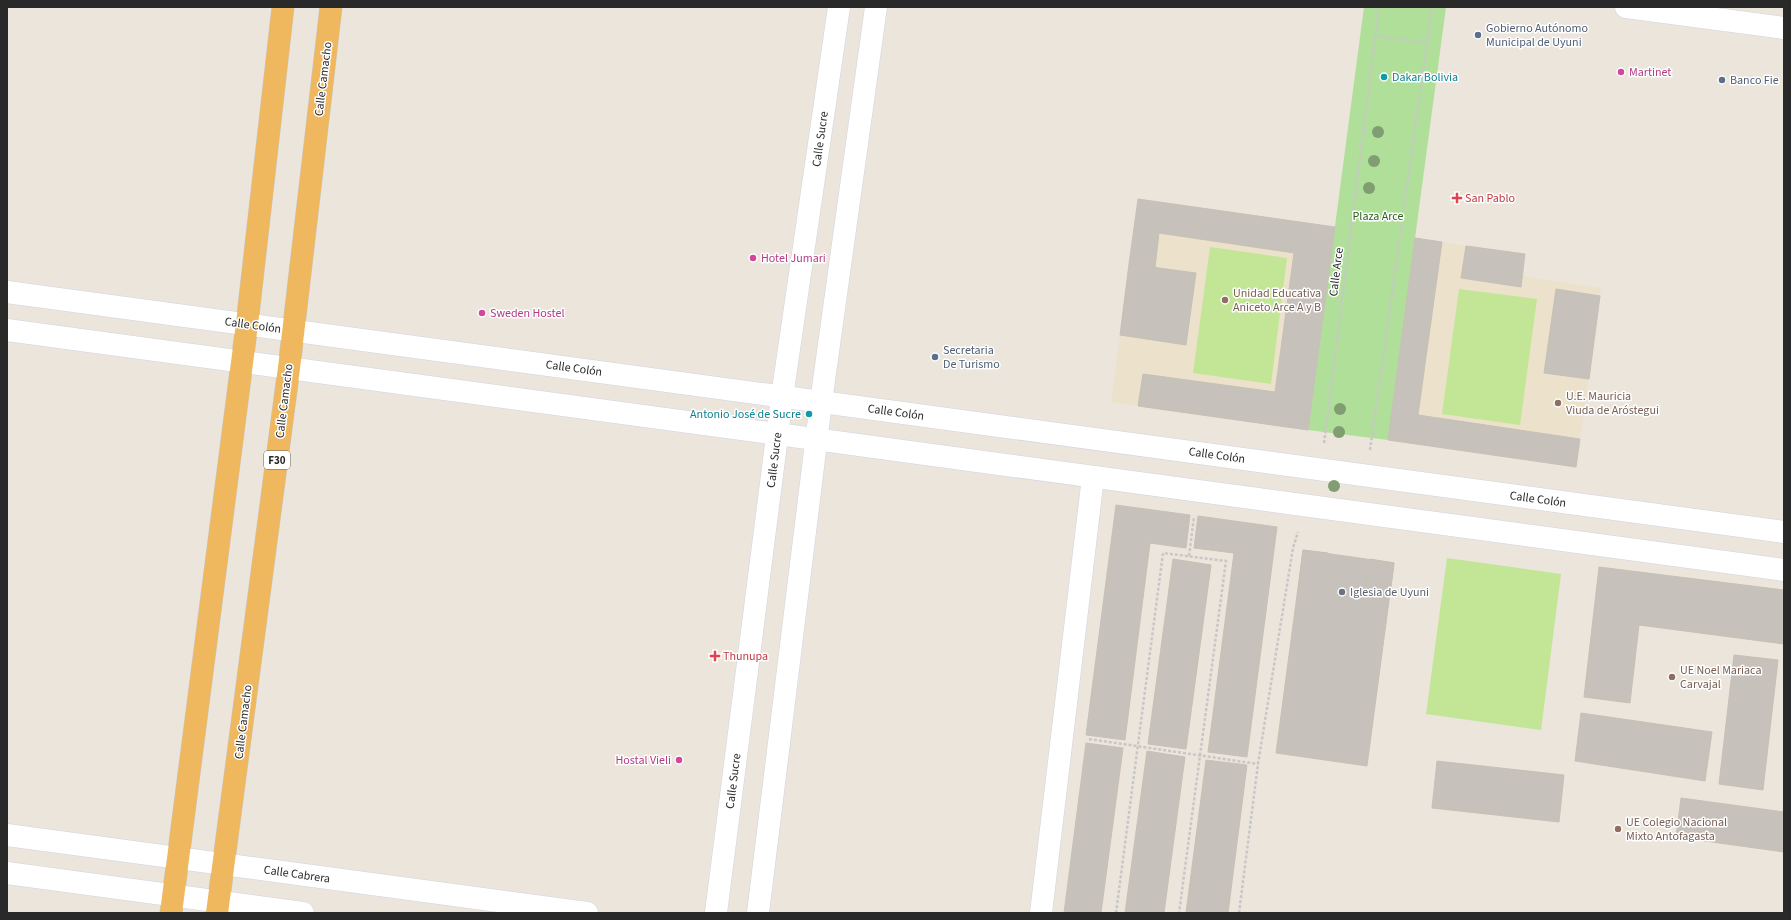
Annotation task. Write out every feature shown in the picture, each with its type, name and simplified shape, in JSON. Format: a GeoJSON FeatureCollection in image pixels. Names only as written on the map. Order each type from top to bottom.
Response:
{"type":"FeatureCollection","features":[{"type":"Feature","properties":{"kind":"highway"},"geometry":{"type":"LineString","coordinates":[[172,904],[247,324],[284,7]]}},
{"type":"Feature","properties":{"kind":"highway","name":"Calle Camacho"},"geometry":{"type":"LineString","coordinates":[[217,907],[224,864],[294,330],[331,7]]}},
{"type":"Feature","properties":{"kind":"street","name":"Calle Sucre"},"geometry":{"type":"LineString","coordinates":[[716,913],[782,397],[839,7]]}},
{"type":"Feature","properties":{"kind":"street"},"geometry":{"type":"LineString","coordinates":[[758,913],[816,439],[876,7]]}},
{"type":"Feature","properties":{"kind":"street"},"geometry":{"type":"LineString","coordinates":[[1626,7],[1784,28]]}},
{"type":"Feature","properties":{"kind":"street","name":"Calle Colón"},"geometry":{"type":"LineString","coordinates":[[7,292],[1784,532]]}},
{"type":"Feature","properties":{"kind":"street"},"geometry":{"type":"LineString","coordinates":[[7,330],[1198,491],[1305,507],[1784,570]]}},
{"type":"Feature","properties":{"kind":"street"},"geometry":{"type":"LineString","coordinates":[[1041,913],[1093,477]]}},
{"type":"Feature","properties":{"kind":"street","name":"Calle Cabrera"},"geometry":{"type":"LineString","coordinates":[[7,835],[587,913]]}},
{"type":"Feature","properties":{"kind":"street"},"geometry":{"type":"LineString","coordinates":[[7,873],[172,904],[304,913]]}},
{"type":"Feature","properties":{"kind":"path","name":"Calle Arce"},"geometry":{"type":"LineString","coordinates":[[1321,469],[1379,7]]}},
{"type":"Feature","properties":{"kind":"path"},"geometry":{"type":"LineString","coordinates":[[1366,476],[1432,7]]}},
{"type":"Feature","properties":{"kind":"path"},"geometry":{"type":"LineString","coordinates":[[1375,36],[1427,42]]}},
{"type":"Feature","properties":{"kind":"path"},"geometry":{"type":"LineString","coordinates":[[1189,556],[1198,491]]}},
{"type":"Feature","properties":{"kind":"path"},"geometry":{"type":"LineString","coordinates":[[1239,913],[1258,764],[1293,548],[1305,507]]}},
{"type":"Feature","properties":{"kind":"path"},"geometry":{"type":"LineString","coordinates":[[1116,913],[1163,553],[1226,561],[1179,913]]}},
{"type":"Feature","properties":{"kind":"path"},"geometry":{"type":"LineString","coordinates":[[1063,736],[1258,764]]}},
{"type":"Feature","properties":{"kind":"shaded area","name":"Unidad Educativa Aniceto Arce A y B"},"geometry":{"type":"Polygon","coordinates":[[[1138,199],[1335,227],[1308,430],[1111,402],[1138,199]]]}},
{"type":"Feature","properties":{"kind":"shaded area"},"geometry":{"type":"Polygon","coordinates":[[[1415,238],[1525,254],[1523,276],[1601,288],[1576,467],[1388,440],[1415,238]]]}},
{"type":"Feature","properties":{"kind":"green space","name":"Plaza Arce"},"geometry":{"type":"Polygon","coordinates":[[[1364,7],[1446,7],[1388,440],[1308,430],[1364,7]]]}},
{"type":"Feature","properties":{"kind":"green space"},"geometry":{"type":"Polygon","coordinates":[[[1210,247],[1287,258],[1271,384],[1193,373],[1210,247]]]}},
{"type":"Feature","properties":{"kind":"green space"},"geometry":{"type":"Polygon","coordinates":[[[1459,289],[1537,299],[1520,425],[1442,414],[1459,289]]]}},
{"type":"Feature","properties":{"kind":"green space"},"geometry":{"type":"Polygon","coordinates":[[[1447,558],[1561,574],[1541,730],[1426,714],[1447,558]]]}},
{"type":"Feature","properties":{"kind":"building"},"geometry":{"type":"Polygon","coordinates":[[[1138,199],[1335,227],[1308,430],[1138,406],[1143,374],[1275,392],[1294,253],[1159,233],[1155,268],[1129,264],[1138,199]]]}},
{"type":"Feature","properties":{"kind":"building"},"geometry":{"type":"Polygon","coordinates":[[[1415,238],[1442,242],[1418,415],[1580,439],[1576,467],[1388,440],[1415,238]]]}},
{"type":"Feature","properties":{"kind":"building"},"geometry":{"type":"Polygon","coordinates":[[[1466,246],[1525,254],[1521,287],[1461,278],[1466,246]]]}},
{"type":"Feature","properties":{"kind":"building"},"geometry":{"type":"Polygon","coordinates":[[[1129,264],[1196,273],[1186,345],[1120,335],[1129,264]]]}},
{"type":"Feature","properties":{"kind":"building"},"geometry":{"type":"Polygon","coordinates":[[[1556,289],[1600,296],[1589,379],[1544,373],[1556,289]]]}},
{"type":"Feature","properties":{"kind":"building"},"geometry":{"type":"Polygon","coordinates":[[[1116,505],[1190,515],[1186,548],[1150,543],[1125,740],[1086,735],[1116,505]]]}},
{"type":"Feature","properties":{"kind":"building"},"geometry":{"type":"Polygon","coordinates":[[[1198,516],[1277,527],[1247,757],[1208,752],[1234,553],[1194,548],[1198,516]]]}},
{"type":"Feature","properties":{"kind":"building"},"geometry":{"type":"Polygon","coordinates":[[[1303,550],[1328,553],[1325,580],[1300,576],[1303,550]]]}},
{"type":"Feature","properties":{"kind":"building"},"geometry":{"type":"Polygon","coordinates":[[[1303,550],[1394,563],[1367,766],[1276,753],[1303,550]]]}},
{"type":"Feature","properties":{"kind":"building"},"geometry":{"type":"Polygon","coordinates":[[[1173,559],[1211,565],[1186,749],[1148,744],[1173,559]]]}},
{"type":"Feature","properties":{"kind":"building"},"geometry":{"type":"Polygon","coordinates":[[[1370,559],[1394,563],[1391,587],[1366,583],[1370,559]]]}},
{"type":"Feature","properties":{"kind":"building"},"geometry":{"type":"Polygon","coordinates":[[[1599,567],[1784,590],[1784,644],[1639,625],[1630,703],[1584,697],[1599,567]]]}},
{"type":"Feature","properties":{"kind":"building"},"geometry":{"type":"Polygon","coordinates":[[[1734,655],[1778,660],[1763,790],[1719,784],[1734,655]]]}},
{"type":"Feature","properties":{"kind":"building"},"geometry":{"type":"Polygon","coordinates":[[[1581,713],[1712,732],[1705,781],[1575,761],[1581,713]]]}},
{"type":"Feature","properties":{"kind":"building"},"geometry":{"type":"Polygon","coordinates":[[[1086,743],[1123,748],[1101,913],[1064,913],[1086,743]]]}},
{"type":"Feature","properties":{"kind":"building"},"geometry":{"type":"Polygon","coordinates":[[[1147,751],[1185,757],[1164,913],[1125,913],[1147,751]]]}},
{"type":"Feature","properties":{"kind":"building"},"geometry":{"type":"Polygon","coordinates":[[[1206,760],[1247,765],[1228,913],[1186,913],[1206,760]]]}},
{"type":"Feature","properties":{"kind":"building"},"geometry":{"type":"Polygon","coordinates":[[[1437,761],[1564,775],[1559,822],[1432,808],[1437,761]]]}},
{"type":"Feature","properties":{"kind":"building"},"geometry":{"type":"Polygon","coordinates":[[[1681,798],[1784,812],[1784,852],[1676,837],[1681,798]]]}},
{"type":"Feature","properties":{"kind":"place","name":"Gobierno Autónomo Municipal de Uyuni"},"geometry":{"type":"Point","coordinates":[1478,35]}},
{"type":"Feature","properties":{"kind":"place","name":"Martinet"},"geometry":{"type":"Point","coordinates":[1621,72]}},
{"type":"Feature","properties":{"kind":"place","name":"Dakar Bolivia"},"geometry":{"type":"Point","coordinates":[1384,77]}},
{"type":"Feature","properties":{"kind":"place","name":"Banco Fie"},"geometry":{"type":"Point","coordinates":[1722,80]}},
{"type":"Feature","properties":{"kind":"place","name":"San Pablo"},"geometry":{"type":"Point","coordinates":[1457,198]}},
{"type":"Feature","properties":{"kind":"place","name":"Hotel Jumari"},"geometry":{"type":"Point","coordinates":[753,258]}},
{"type":"Feature","properties":{"kind":"place","name":"Unidad Educativa Aniceto Arce A y B"},"geometry":{"type":"Point","coordinates":[1225,300]}},
{"type":"Feature","properties":{"kind":"place","name":"Sweden Hostel"},"geometry":{"type":"Point","coordinates":[482,313]}},
{"type":"Feature","properties":{"kind":"place","name":"Secretaria De Turismo"},"geometry":{"type":"Point","coordinates":[935,357]}},
{"type":"Feature","properties":{"kind":"place","name":"U.E. Mauricia Viuda de Aróstegui"},"geometry":{"type":"Point","coordinates":[1558,403]}},
{"type":"Feature","properties":{"kind":"place","name":"Antonio José de Sucre"},"geometry":{"type":"Point","coordinates":[809,414]}},
{"type":"Feature","properties":{"kind":"place","name":"Iglesia de Uyuni"},"geometry":{"type":"Point","coordinates":[1342,592]}},
{"type":"Feature","properties":{"kind":"place","name":"Thunupa"},"geometry":{"type":"Point","coordinates":[715,656]}},
{"type":"Feature","properties":{"kind":"place","name":"UE Noel Mariaca Carvajal"},"geometry":{"type":"Point","coordinates":[1672,677]}},
{"type":"Feature","properties":{"kind":"place","name":"Hostal Vieli"},"geometry":{"type":"Point","coordinates":[679,760]}},
{"type":"Feature","properties":{"kind":"place","name":"UE Colegio Nacional Mixto Antofagasta"},"geometry":{"type":"Point","coordinates":[1618,829]}}]}
